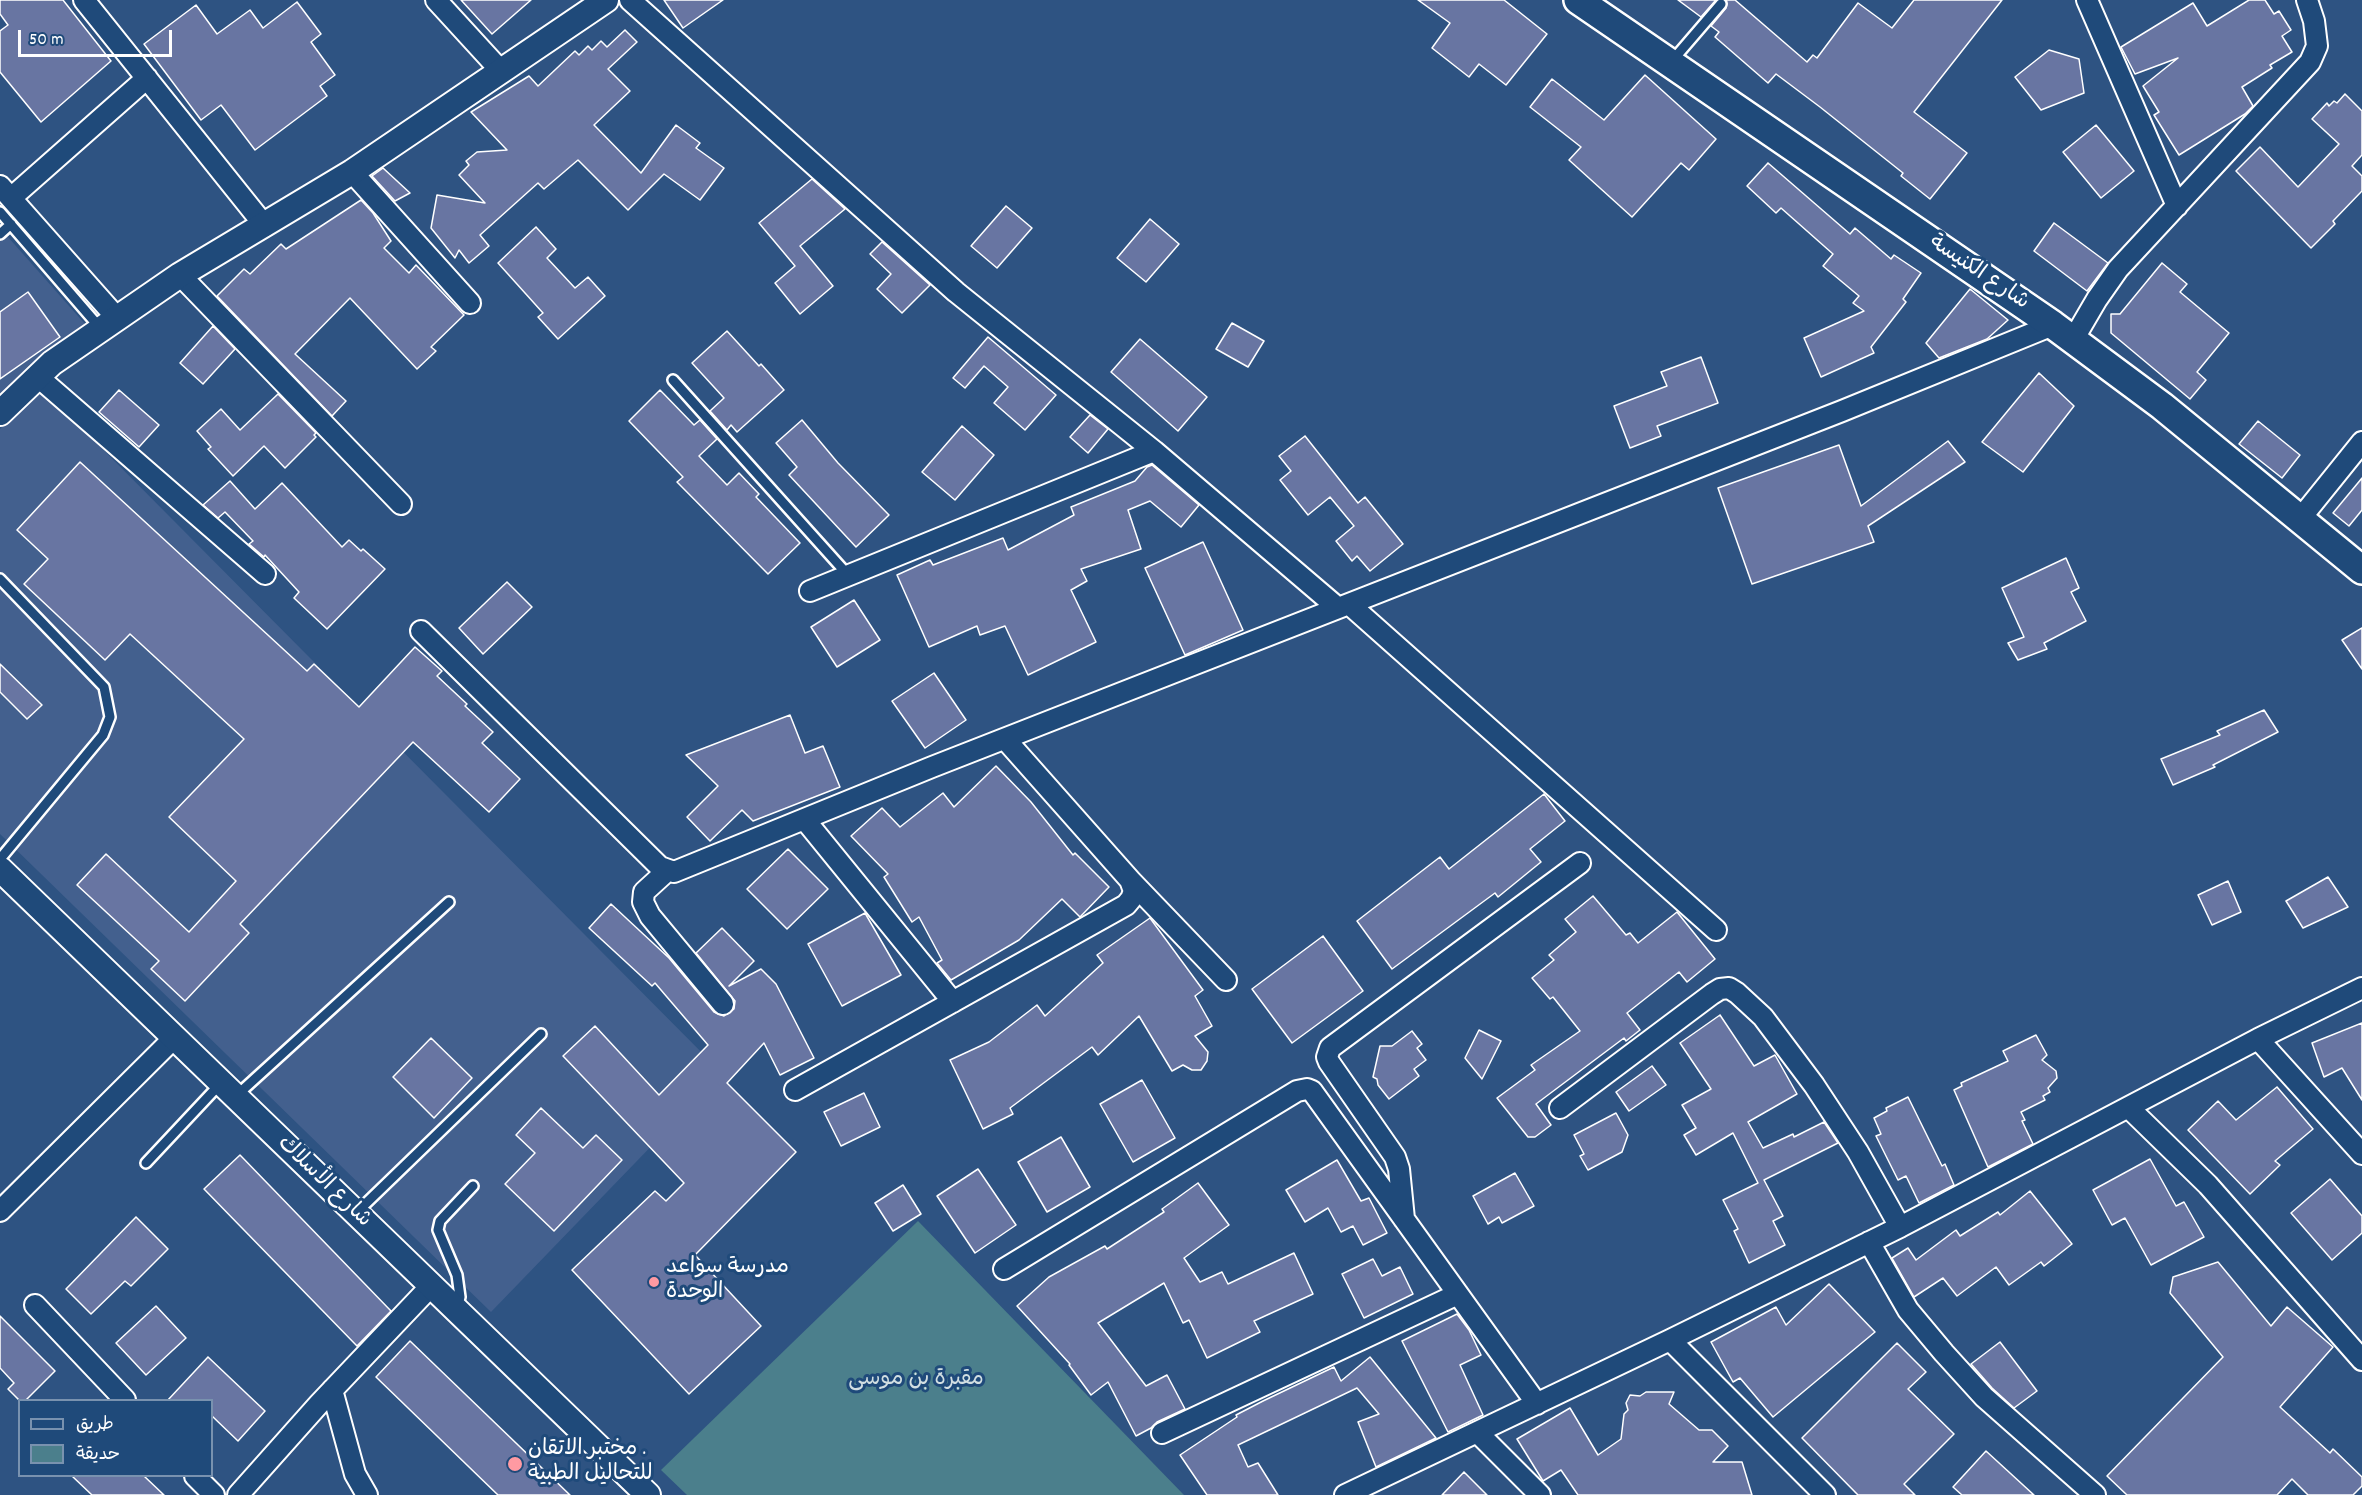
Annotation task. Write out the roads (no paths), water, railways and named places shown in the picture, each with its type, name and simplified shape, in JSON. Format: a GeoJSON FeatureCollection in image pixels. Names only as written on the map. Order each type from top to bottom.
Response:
{"type":"FeatureCollection","features":[{"type":"Feature","properties":{"kind":"main road","name":"شارع الكنيسة"},"geometry":{"type":"LineString","coordinates":[[1578,0],[2063,332],[2162,406],[2362,570]]}},
{"type":"Feature","properties":{"kind":"street"},"geometry":{"type":"LineString","coordinates":[[84,0],[265,226]]}},
{"type":"Feature","properties":{"kind":"street"},"geometry":{"type":"LineString","coordinates":[[436,0],[501,71]]}},
{"type":"Feature","properties":{"kind":"street"},"geometry":{"type":"LineString","coordinates":[[0,413],[37,376],[109,323],[180,275],[352,172],[606,0]]}},
{"type":"Feature","properties":{"kind":"street"},"geometry":{"type":"LineString","coordinates":[[630,0],[956,292],[1344,606],[1716,930]]}},
{"type":"Feature","properties":{"kind":"street"},"geometry":{"type":"LineString","coordinates":[[2087,0],[2177,206]]}},
{"type":"Feature","properties":{"kind":"street"},"geometry":{"type":"LineString","coordinates":[[421,631],[660,867],[667,871],[681,871],[1005,739],[1831,415],[2063,332],[2097,299],[2118,269],[2310,62],[2317,46],[2314,21],[2307,0]]}},
{"type":"Feature","properties":{"kind":"street"},"geometry":{"type":"LineString","coordinates":[[109,323],[4,199],[147,78]]}},
{"type":"Feature","properties":{"kind":"street"},"geometry":{"type":"LineString","coordinates":[[352,172],[470,303]]}},
{"type":"Feature","properties":{"kind":"street"},"geometry":{"type":"LineString","coordinates":[[180,275],[401,504]]}},
{"type":"Feature","properties":{"kind":"street"},"geometry":{"type":"LineString","coordinates":[[37,376],[265,574]]}},
{"type":"Feature","properties":{"kind":"street"},"geometry":{"type":"LineString","coordinates":[[2300,519],[2362,442]]}},
{"type":"Feature","properties":{"kind":"street"},"geometry":{"type":"LineString","coordinates":[[810,591],[1154,451]]}},
{"type":"Feature","properties":{"kind":"street"},"geometry":{"type":"LineString","coordinates":[[1005,739],[1130,880],[1226,980]]}},
{"type":"Feature","properties":{"kind":"street"},"geometry":{"type":"LineString","coordinates":[[806,820],[953,1002]]}},
{"type":"Feature","properties":{"kind":"street"},"geometry":{"type":"LineString","coordinates":[[1404,1219],[1399,1168],[1395,1157],[1329,1062],[1327,1057],[1330,1048],[1580,863]]}},
{"type":"Feature","properties":{"kind":"street","name":"شارع الأسلاك"},"geometry":{"type":"LineString","coordinates":[[0,869],[227,1091],[648,1495]]}},
{"type":"Feature","properties":{"kind":"street"},"geometry":{"type":"LineString","coordinates":[[667,871],[644,892],[643,902],[650,916],[723,1004]]}},
{"type":"Feature","properties":{"kind":"street"},"geometry":{"type":"LineString","coordinates":[[795,1090],[1126,905],[1134,891],[1130,880]]}},
{"type":"Feature","properties":{"kind":"street"},"geometry":{"type":"LineString","coordinates":[[1560,1108],[1712,994],[1720,989],[1729,988],[1763,1017],[1814,1085],[1858,1152],[1900,1227]]}},
{"type":"Feature","properties":{"kind":"street"},"geometry":{"type":"LineString","coordinates":[[1345,1495],[1900,1227],[2258,1039],[2362,988]]}},
{"type":"Feature","properties":{"kind":"street"},"geometry":{"type":"LineString","coordinates":[[0,1211],[174,1038]]}},
{"type":"Feature","properties":{"kind":"street"},"geometry":{"type":"LineString","coordinates":[[2258,1039],[2362,1154]]}},
{"type":"Feature","properties":{"kind":"street"},"geometry":{"type":"LineString","coordinates":[[1004,1269],[1303,1088],[1312,1091],[1537,1404]]}},
{"type":"Feature","properties":{"kind":"street"},"geometry":{"type":"LineString","coordinates":[[2129,1108],[2208,1185],[2362,1360]]}},
{"type":"Feature","properties":{"kind":"street"},"geometry":{"type":"LineString","coordinates":[[1869,1242],[1908,1310],[1944,1353],[1984,1397],[2095,1495]]}},
{"type":"Feature","properties":{"kind":"street"},"geometry":{"type":"LineString","coordinates":[[238,1495],[332,1390],[431,1286]]}},
{"type":"Feature","properties":{"kind":"street"},"geometry":{"type":"LineString","coordinates":[[1162,1433],[1458,1294]]}},
{"type":"Feature","properties":{"kind":"street"},"geometry":{"type":"LineString","coordinates":[[35,1305],[123,1399]]}},
{"type":"Feature","properties":{"kind":"street"},"geometry":{"type":"LineString","coordinates":[[1670,1340],[1825,1495]]}},
{"type":"Feature","properties":{"kind":"street"},"geometry":{"type":"LineString","coordinates":[[332,1390],[355,1474],[367,1495]]}},
{"type":"Feature","properties":{"kind":"street"},"geometry":{"type":"LineString","coordinates":[[1477,1432],[1540,1495]]}},
{"type":"Feature","properties":{"kind":"street"},"geometry":{"type":"LineString","coordinates":[[196,1477],[214,1495]]}},
{"type":"Feature","properties":{"kind":"lane"},"geometry":{"type":"LineString","coordinates":[[1670,63],[1721,4]]}},
{"type":"Feature","properties":{"kind":"lane"},"geometry":{"type":"LineString","coordinates":[[4,199],[11,224],[109,323]]}},
{"type":"Feature","properties":{"kind":"lane"},"geometry":{"type":"LineString","coordinates":[[0,234],[11,224]]}},
{"type":"Feature","properties":{"kind":"lane"},"geometry":{"type":"LineString","coordinates":[[673,380],[848,575]]}},
{"type":"Feature","properties":{"kind":"lane"},"geometry":{"type":"LineString","coordinates":[[0,579],[104,687],[110,717],[103,735],[0,859]]}},
{"type":"Feature","properties":{"kind":"lane"},"geometry":{"type":"LineString","coordinates":[[146,1163],[449,902]]}},
{"type":"Feature","properties":{"kind":"lane"},"geometry":{"type":"LineString","coordinates":[[356,1214],[541,1034]]}},
{"type":"Feature","properties":{"kind":"lane"},"geometry":{"type":"LineString","coordinates":[[456,1310],[460,1297],[457,1275],[438,1230],[440,1221],[472,1186]]}},
{"type":"Feature","properties":{"kind":"place","name":"مدرسة سواعد الوحدة"},"geometry":{"type":"Point","coordinates":[654,1282]}},
{"type":"Feature","properties":{"kind":"place","name":"مختبر اﻻتقان . للتحاليل الطبية"},"geometry":{"type":"Point","coordinates":[515,1464]}},
{"type":"Feature","properties":{"kind":"park label","name":"مقبرة بن موسى"},"geometry":{"type":"Point","coordinates":[916,1381]}}]}
